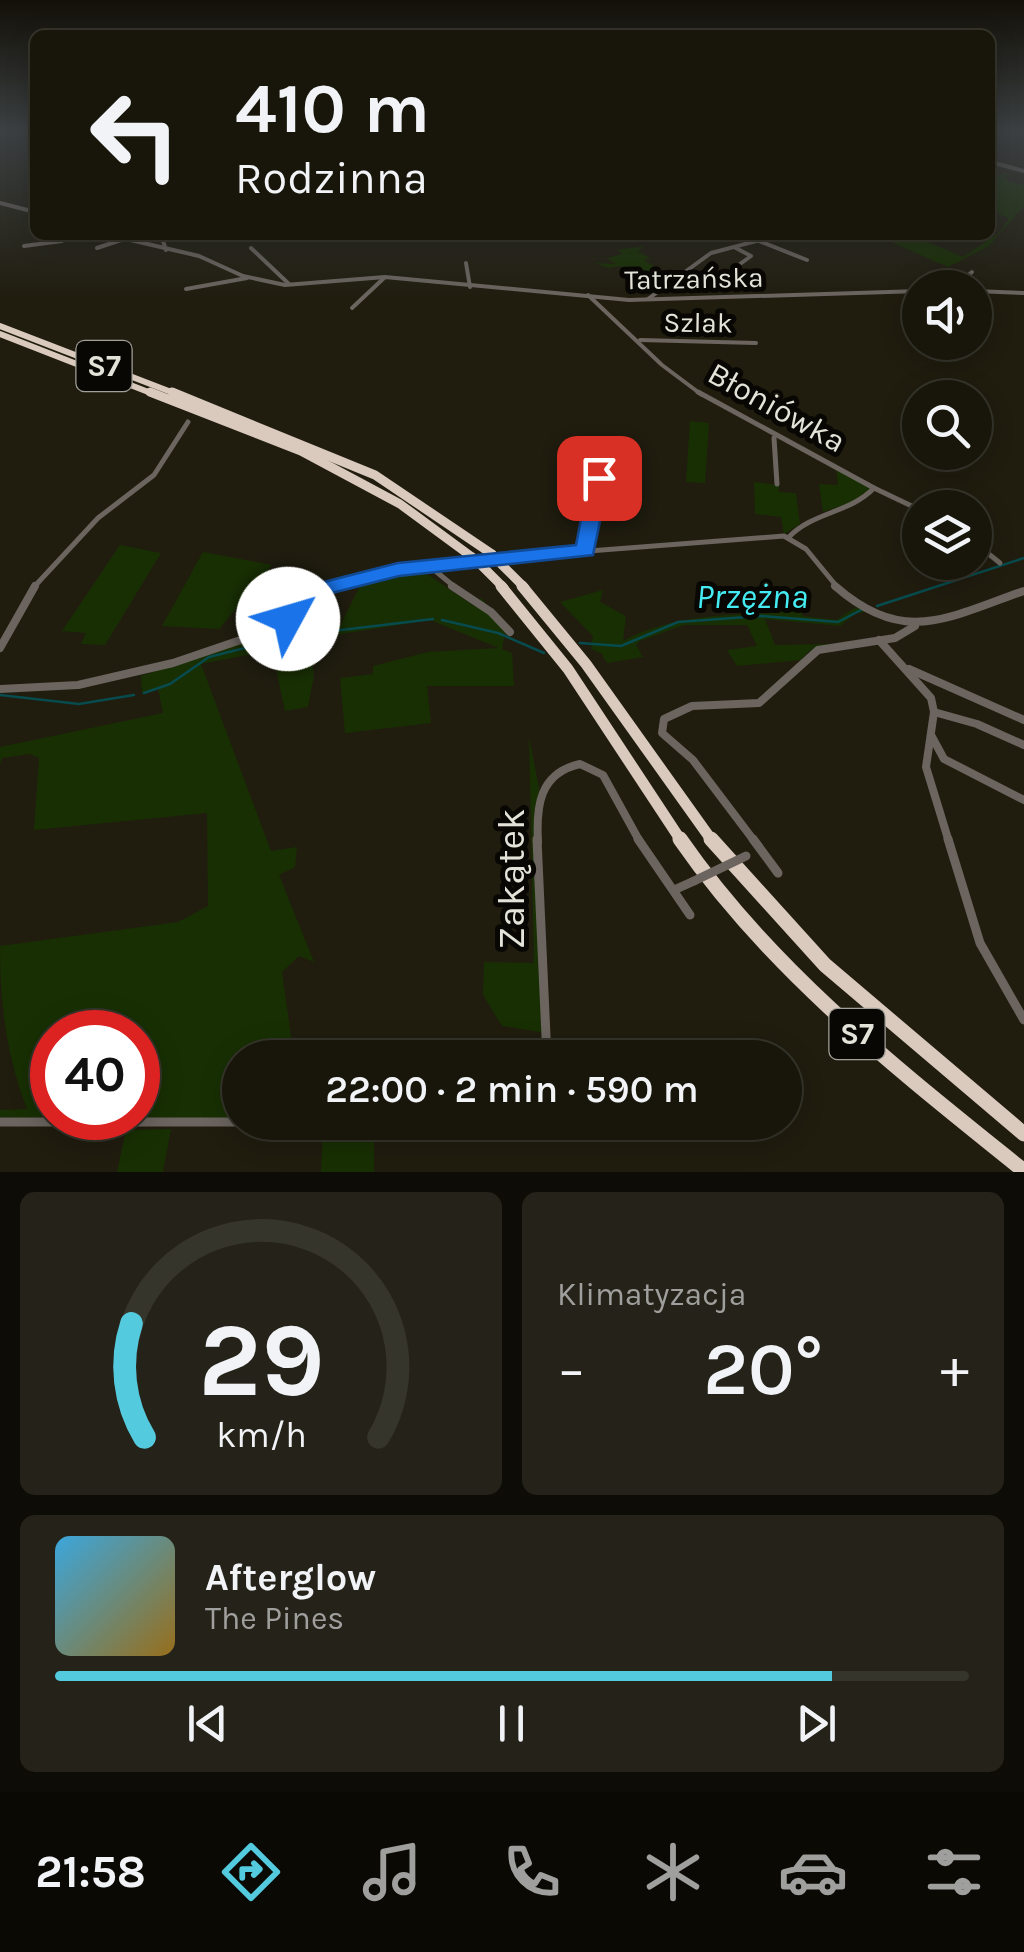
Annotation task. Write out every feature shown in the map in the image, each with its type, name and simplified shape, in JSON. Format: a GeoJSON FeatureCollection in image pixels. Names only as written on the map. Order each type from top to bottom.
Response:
{"type":"FeatureCollection","features":[{"type":"Feature","properties":{"kind":"highway","name":"S7"},"geometry":{"type":"LineString","coordinates":[[0,326],[302,451],[400,504],[475,559],[534,624],[699,866],[764,939],[870,1047],[1024,1171]]}},
{"type":"Feature","properties":{"kind":"highway","name":"S7"},"geometry":{"type":"LineString","coordinates":[[0,334],[375,475],[495,558],[554,622],[662,778],[766,904],[883,1020],[1024,1134]]}},
{"type":"Feature","properties":{"kind":"street"},"geometry":{"type":"LineString","coordinates":[[0,203],[30,211]]}},
{"type":"Feature","properties":{"kind":"street"},"geometry":{"type":"LineString","coordinates":[[24,246],[62,240]]}},
{"type":"Feature","properties":{"kind":"street"},"geometry":{"type":"LineString","coordinates":[[97,248],[122,240],[198,256],[248,278],[288,285]]}},
{"type":"Feature","properties":{"kind":"street"},"geometry":{"type":"LineString","coordinates":[[163,240],[166,250]]}},
{"type":"Feature","properties":{"kind":"street"},"geometry":{"type":"LineString","coordinates":[[647,300],[712,253],[733,246],[758,240],[807,260]]}},
{"type":"Feature","properties":{"kind":"street"},"geometry":{"type":"LineString","coordinates":[[733,246],[751,256],[740,264]]}},
{"type":"Feature","properties":{"kind":"street"},"geometry":{"type":"LineString","coordinates":[[251,248],[288,285]]}},
{"type":"Feature","properties":{"kind":"street"},"geometry":{"type":"LineString","coordinates":[[466,263],[470,287]]}},
{"type":"Feature","properties":{"kind":"street"},"geometry":{"type":"LineString","coordinates":[[352,308],[385,277]]}},
{"type":"Feature","properties":{"kind":"street","name":"Tatrzańska"},"geometry":{"type":"LineString","coordinates":[[288,285],[385,277],[647,300],[902,291]]}},
{"type":"Feature","properties":{"kind":"street"},"geometry":{"type":"LineString","coordinates":[[186,289],[248,278]]}},
{"type":"Feature","properties":{"kind":"street"},"geometry":{"type":"LineString","coordinates":[[281,288],[288,285]]}},
{"type":"Feature","properties":{"kind":"street"},"geometry":{"type":"LineString","coordinates":[[992,292],[1024,293]]}},
{"type":"Feature","properties":{"kind":"street","name":"Błoniówka"},"geometry":{"type":"LineString","coordinates":[[587,294],[662,366],[714,404],[874,488],[854,502],[798,526],[790,537]]}},
{"type":"Feature","properties":{"kind":"street","name":"Szlak"},"geometry":{"type":"LineString","coordinates":[[639,340],[756,343]]}},
{"type":"Feature","properties":{"kind":"street"},"geometry":{"type":"LineString","coordinates":[[0,648],[24,600],[56,559],[98,518],[154,475],[177,432],[188,422]]}},
{"type":"Feature","properties":{"kind":"street"},"geometry":{"type":"LineString","coordinates":[[774,438],[777,484]]}},
{"type":"Feature","properties":{"kind":"street"},"geometry":{"type":"LineString","coordinates":[[586,551],[599,478]]}},
{"type":"Feature","properties":{"kind":"street"},"geometry":{"type":"LineString","coordinates":[[874,488],[902,501]]}},
{"type":"Feature","properties":{"kind":"street"},"geometry":{"type":"LineString","coordinates":[[0,689],[78,685],[173,663],[270,630],[324,588],[426,564],[586,551],[790,537],[807,549],[838,589],[915,626]]}},
{"type":"Feature","properties":{"kind":"street"},"geometry":{"type":"LineString","coordinates":[[992,556],[1000,563]]}},
{"type":"Feature","properties":{"kind":"street"},"geometry":{"type":"LineString","coordinates":[[426,564],[451,588],[492,607],[510,632]]}},
{"type":"Feature","properties":{"kind":"street"},"geometry":{"type":"LineString","coordinates":[[778,873],[693,760],[662,734],[664,719],[674,710],[702,704],[760,703],[777,693],[818,650],[905,634],[915,626],[1024,591]]}},
{"type":"Feature","properties":{"kind":"street"},"geometry":{"type":"LineString","coordinates":[[878,639],[928,692],[934,712],[926,767],[980,943],[1024,1020]]}},
{"type":"Feature","properties":{"kind":"street"},"geometry":{"type":"LineString","coordinates":[[908,669],[1024,720]]}},
{"type":"Feature","properties":{"kind":"street"},"geometry":{"type":"LineString","coordinates":[[934,712],[978,724],[1024,745]]}},
{"type":"Feature","properties":{"kind":"street"},"geometry":{"type":"LineString","coordinates":[[930,734],[944,759],[1024,800]]}},
{"type":"Feature","properties":{"kind":"street","name":"Zakątek"},"geometry":{"type":"LineString","coordinates":[[546,1040],[536,805],[546,784],[571,767],[584,766],[602,774],[637,841],[690,915]]}},
{"type":"Feature","properties":{"kind":"street"},"geometry":{"type":"LineString","coordinates":[[674,890],[761,849]]}},
{"type":"Feature","properties":{"kind":"street"},"geometry":{"type":"LineString","coordinates":[[0,1122],[222,1122]]}},
{"type":"Feature","properties":{"kind":"green space"},"geometry":{"type":"Polygon","coordinates":[[[995,187],[1024,187],[1024,206],[995,239],[1009,218],[995,212],[995,187]]]}},
{"type":"Feature","properties":{"kind":"green space"},"geometry":{"type":"Polygon","coordinates":[[[887,240],[923,240],[963,257],[994,240],[948,267],[887,240]]]}},
{"type":"Feature","properties":{"kind":"green space"},"geometry":{"type":"Polygon","coordinates":[[[644,246],[638,251],[650,258],[644,260],[663,272],[657,274],[663,277],[647,281],[620,266],[608,268],[595,263],[616,264],[607,258],[623,254],[617,250],[644,246]]]}},
{"type":"Feature","properties":{"kind":"green space"},"geometry":{"type":"Polygon","coordinates":[[[690,421],[709,423],[705,483],[686,482],[690,421]]]}},
{"type":"Feature","properties":{"kind":"green space"},"geometry":{"type":"Polygon","coordinates":[[[836,468],[872,487],[855,501],[823,512],[819,484],[838,485],[836,468]]]}},
{"type":"Feature","properties":{"kind":"green space"},"geometry":{"type":"Polygon","coordinates":[[[754,482],[779,485],[779,492],[796,493],[800,524],[784,534],[781,517],[755,514],[754,482]]]}},
{"type":"Feature","properties":{"kind":"green space"},"geometry":{"type":"Polygon","coordinates":[[[120,545],[161,553],[105,645],[81,644],[86,633],[62,631],[120,545]]]}},
{"type":"Feature","properties":{"kind":"green space"},"geometry":{"type":"Polygon","coordinates":[[[203,552],[272,565],[219,629],[162,626],[203,552]]]}},
{"type":"Feature","properties":{"kind":"green space"},"geometry":{"type":"Polygon","coordinates":[[[417,567],[474,606],[481,598],[506,627],[502,649],[512,653],[514,686],[427,686],[431,723],[345,733],[340,678],[373,674],[373,666],[428,652],[499,648],[430,620],[316,638],[306,634],[340,626],[363,580],[417,567]]]}},
{"type":"Feature","properties":{"kind":"green space"},"geometry":{"type":"Polygon","coordinates":[[[603,590],[600,602],[626,616],[623,641],[677,622],[774,613],[767,592],[790,592],[803,616],[836,620],[861,604],[873,610],[855,614],[840,626],[765,619],[775,645],[829,644],[809,651],[801,660],[737,666],[727,650],[757,646],[747,625],[684,625],[640,641],[636,645],[643,657],[607,663],[601,653],[591,649],[593,636],[560,602],[603,590]]]}},
{"type":"Feature","properties":{"kind":"green space"},"geometry":{"type":"Polygon","coordinates":[[[289,623],[310,644],[314,675],[308,707],[285,711],[272,650],[201,664],[271,851],[297,847],[295,867],[279,875],[314,962],[299,956],[282,972],[292,1040],[222,1040],[222,1119],[160,1118],[160,1010],[30,1010],[30,1117],[0,1117],[0,1110],[27,1109],[6,1029],[0,946],[178,922],[208,906],[207,813],[34,830],[39,758],[30,754],[2,758],[0,764],[0,747],[163,713],[158,689],[142,693],[141,676],[241,644],[289,623]]]}},
{"type":"Feature","properties":{"kind":"green space"},"geometry":{"type":"Polygon","coordinates":[[[529,736],[543,809],[538,835],[543,1040],[541,1032],[502,1026],[483,995],[484,962],[534,963],[529,736]]]}},
{"type":"Feature","properties":{"kind":"green space"},"geometry":{"type":"Polygon","coordinates":[[[160,1129],[171,1129],[163,1172],[117,1172],[124,1140],[160,1140],[160,1129]]]}},
{"type":"Feature","properties":{"kind":"green space"},"geometry":{"type":"Polygon","coordinates":[[[323,1140],[374,1140],[374,1172],[321,1172],[323,1140]]]}},
{"type":"Feature","properties":{"kind":"waterway","name":"Przężna"},"geometry":{"type":"LineString","coordinates":[[877,606],[1024,558]]}},
{"type":"Feature","properties":{"kind":"waterway","name":"Przężna"},"geometry":{"type":"LineString","coordinates":[[580,643],[621,646],[678,622],[761,616],[838,622],[861,610]]}},
{"type":"Feature","properties":{"kind":"waterway","name":"Przężna"},"geometry":{"type":"LineString","coordinates":[[308,634],[433,619]]}},
{"type":"Feature","properties":{"kind":"waterway","name":"Przężna"},"geometry":{"type":"LineString","coordinates":[[442,620],[498,633],[544,653]]}},
{"type":"Feature","properties":{"kind":"waterway","name":"Przężna"},"geometry":{"type":"LineString","coordinates":[[144,693],[170,684],[209,657],[297,635]]}},
{"type":"Feature","properties":{"kind":"waterway","name":"Przężna"},"geometry":{"type":"LineString","coordinates":[[0,695],[79,704],[134,695]]}},
{"type":"Feature","properties":{"kind":"route"},"geometry":{"type":"LineString","coordinates":[[288,619],[324,588],[398,569],[438,562],[586,551],[599,478]]}}]}
